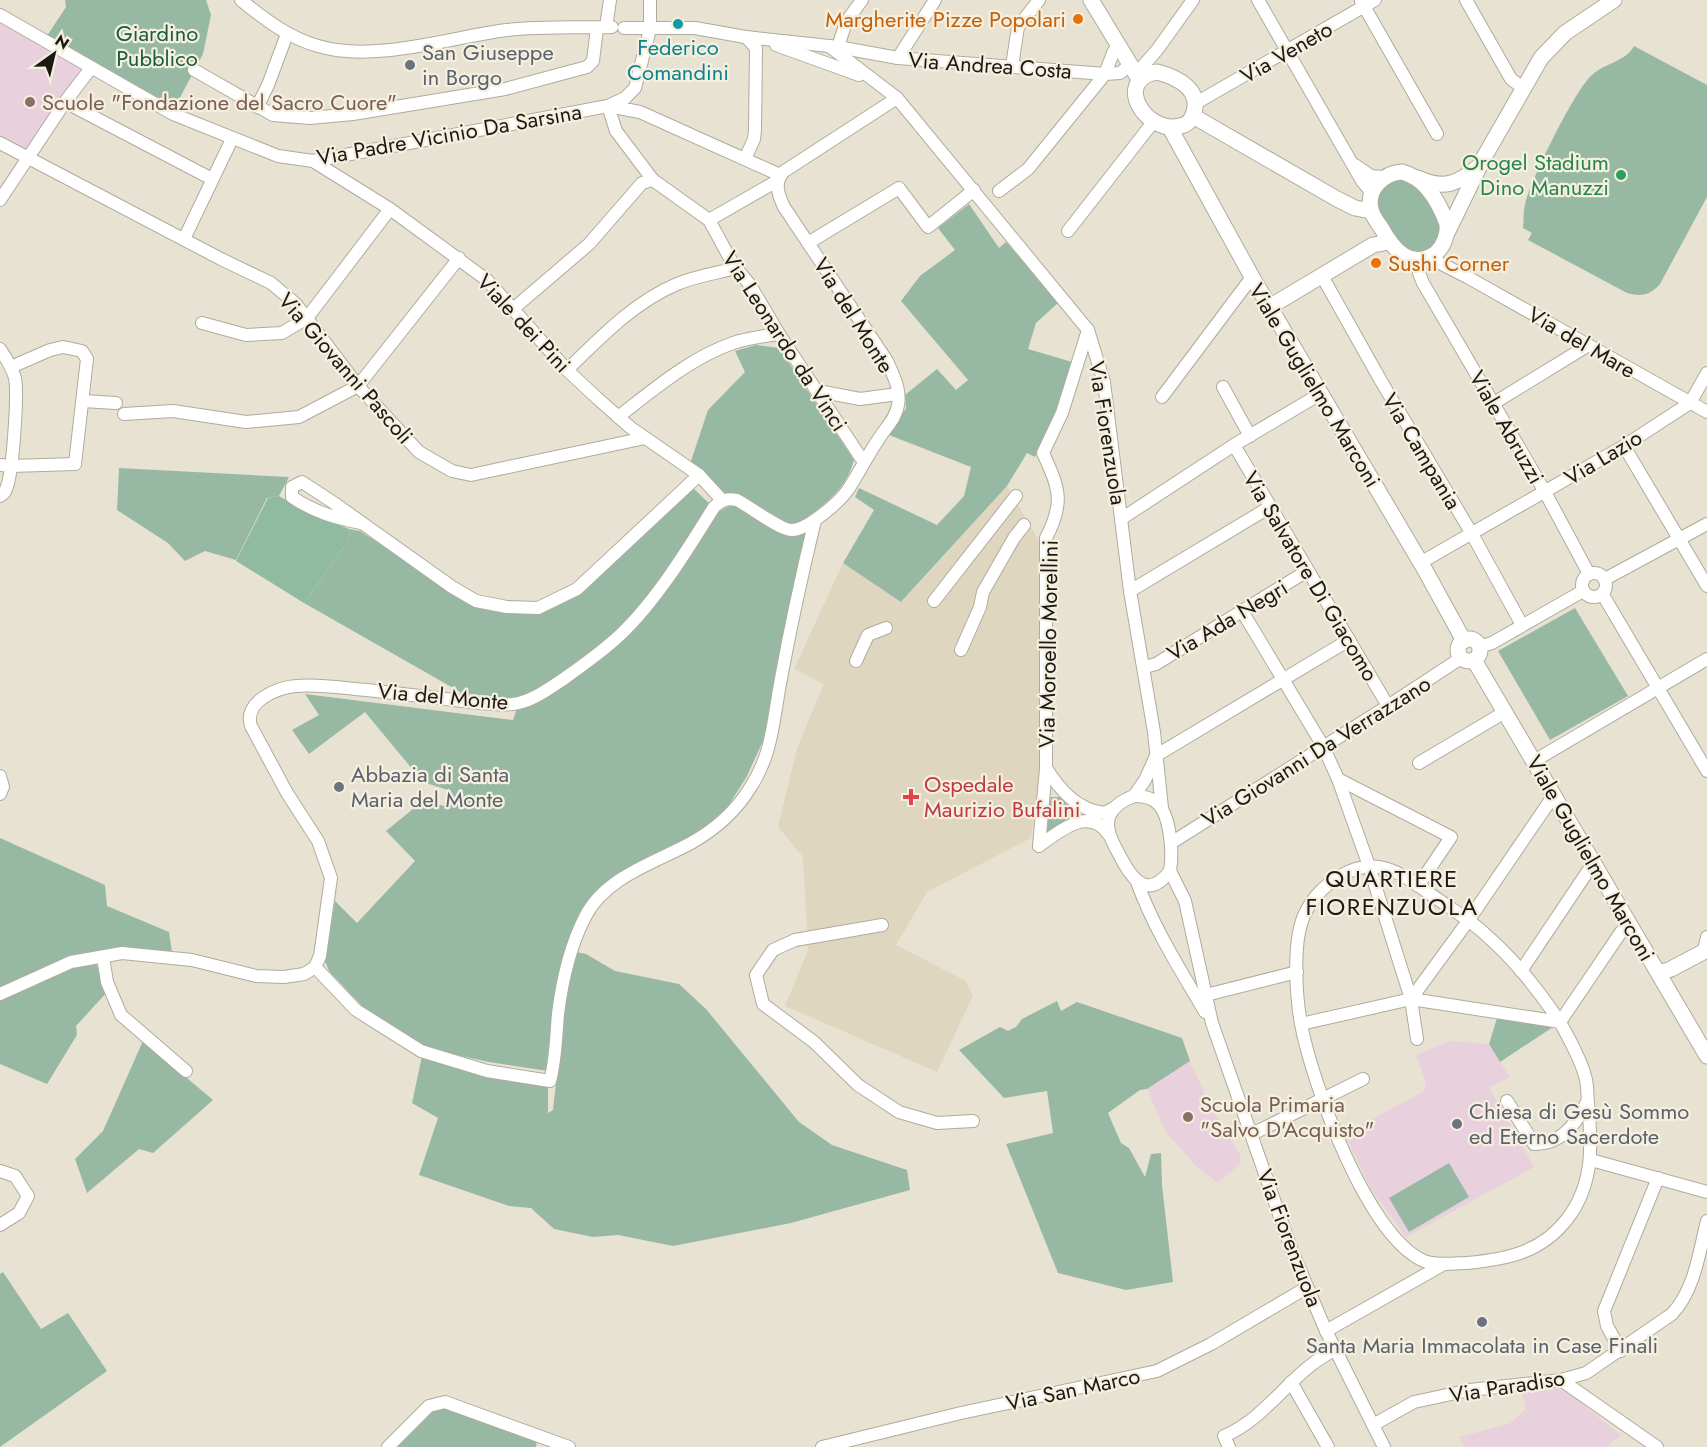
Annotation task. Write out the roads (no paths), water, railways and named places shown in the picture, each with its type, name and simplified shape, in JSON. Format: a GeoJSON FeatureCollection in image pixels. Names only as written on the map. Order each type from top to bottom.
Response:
{"type":"FeatureCollection","features":[{"type":"Feature","properties":{"kind":"main road"},"geometry":{"type":"LineString","coordinates":[[1091,0],[1135,73],[1137,103],[1143,112],[1154,122],[1170,128],[1183,126],[1195,109]]}},
{"type":"Feature","properties":{"kind":"main road"},"geometry":{"type":"LineString","coordinates":[[1481,164],[1461,181],[1455,182],[1429,183],[1402,172],[1383,177],[1372,193],[1371,211],[1389,242],[1401,255],[1413,259],[1430,255],[1448,231],[1481,164],[1541,58],[1565,33],[1614,0]]}},
{"type":"Feature","properties":{"kind":"main road"},"geometry":{"type":"LineString","coordinates":[[1135,73],[1157,72],[1169,75],[1189,88],[1195,109],[1337,199],[1355,208],[1371,211]]}},
{"type":"Feature","properties":{"kind":"main road","name":"Viale Guglielmo Marconi"},"geometry":{"type":"LineString","coordinates":[[1170,128],[1252,278],[1271,306],[1464,641],[1474,641],[1472,655],[1707,1056]]}},
{"type":"Feature","properties":{"kind":"main road"},"geometry":{"type":"LineString","coordinates":[[1418,178],[1425,184],[1445,217],[1448,231]]}},
{"type":"Feature","properties":{"kind":"main road"},"geometry":{"type":"LineString","coordinates":[[1271,306],[1373,245],[1389,242]]}},
{"type":"Feature","properties":{"kind":"main road"},"geometry":{"type":"LineString","coordinates":[[1659,973],[1671,969],[1704,947]]}},
{"type":"Feature","properties":{"kind":"street"},"geometry":{"type":"LineString","coordinates":[[241,0],[287,34],[319,47],[350,52],[387,50],[508,30],[548,27],[695,28],[837,50]]}},
{"type":"Feature","properties":{"kind":"street"},"geometry":{"type":"LineString","coordinates":[[194,70],[273,115],[310,118],[353,114],[505,89],[587,67],[593,61],[610,27],[610,0]]}},
{"type":"Feature","properties":{"kind":"street"},"geometry":{"type":"LineString","coordinates":[[640,112],[634,104],[635,88],[650,29],[650,0]]}},
{"type":"Feature","properties":{"kind":"street"},"geometry":{"type":"LineString","coordinates":[[825,63],[837,50],[846,21],[862,0]]}},
{"type":"Feature","properties":{"kind":"street"},"geometry":{"type":"LineString","coordinates":[[898,58],[935,0]]}},
{"type":"Feature","properties":{"kind":"street"},"geometry":{"type":"LineString","coordinates":[[1012,66],[1018,27],[1039,0]]}},
{"type":"Feature","properties":{"kind":"street"},"geometry":{"type":"LineString","coordinates":[[1135,73],[1157,50],[1193,0]]}},
{"type":"Feature","properties":{"kind":"street"},"geometry":{"type":"LineString","coordinates":[[1258,0],[1362,181],[1372,193]]}},
{"type":"Feature","properties":{"kind":"street"},"geometry":{"type":"LineString","coordinates":[[1466,0],[1511,79],[1523,88]]}},
{"type":"Feature","properties":{"kind":"street"},"geometry":{"type":"LineString","coordinates":[[1366,2],[1437,134]]}},
{"type":"Feature","properties":{"kind":"street","name":"Via Veneto"},"geometry":{"type":"LineString","coordinates":[[1195,109],[1366,2]]}},
{"type":"Feature","properties":{"kind":"street","name":"Via Padre Vicinio Da Sarsina"},"geometry":{"type":"LineString","coordinates":[[0,15],[173,114],[278,156],[313,161],[608,106],[625,98],[635,88]]}},
{"type":"Feature","properties":{"kind":"street"},"geometry":{"type":"LineString","coordinates":[[257,107],[268,85],[287,34]]}},
{"type":"Feature","properties":{"kind":"street"},"geometry":{"type":"LineString","coordinates":[[745,159],[754,139],[757,64],[756,48],[746,37]]}},
{"type":"Feature","properties":{"kind":"street","name":"Via Fiorenzuola"},"geometry":{"type":"LineString","coordinates":[[746,37],[776,45],[875,81]]}},
{"type":"Feature","properties":{"kind":"street"},"geometry":{"type":"LineString","coordinates":[[757,64],[776,45]]}},
{"type":"Feature","properties":{"kind":"street"},"geometry":{"type":"LineString","coordinates":[[999,191],[1028,169],[1106,75],[1118,45]]}},
{"type":"Feature","properties":{"kind":"street","name":"Via Andrea Costa"},"geometry":{"type":"LineString","coordinates":[[837,50],[898,58],[1106,75],[1135,73]]}},
{"type":"Feature","properties":{"kind":"street","name":"Via Fiorenzuola"},"geometry":{"type":"LineString","coordinates":[[837,50],[897,98],[1088,330],[1104,382],[1130,591],[1157,755],[1162,808]]}},
{"type":"Feature","properties":{"kind":"street"},"geometry":{"type":"LineString","coordinates":[[0,200],[65,102],[91,68]]}},
{"type":"Feature","properties":{"kind":"street"},"geometry":{"type":"LineString","coordinates":[[608,106],[616,130],[653,180],[709,220],[779,178],[897,98]]}},
{"type":"Feature","properties":{"kind":"street"},"geometry":{"type":"LineString","coordinates":[[65,102],[212,179]]}},
{"type":"Feature","properties":{"kind":"street","name":"Via Padre Vicinio Da Sarsina"},"geometry":{"type":"LineString","coordinates":[[608,106],[640,112],[745,159],[779,178]]}},
{"type":"Feature","properties":{"kind":"street"},"geometry":{"type":"LineString","coordinates":[[1068,231],[1154,122]]}},
{"type":"Feature","properties":{"kind":"street"},"geometry":{"type":"LineString","coordinates":[[184,239],[232,139]]}},
{"type":"Feature","properties":{"kind":"street","name":"Via Giovanni Pascoli"},"geometry":{"type":"LineString","coordinates":[[0,144],[271,284],[296,304],[358,386],[419,452],[452,471],[471,475],[645,438]]}},
{"type":"Feature","properties":{"kind":"street","name":"Viale dei Pini"},"geometry":{"type":"LineString","coordinates":[[313,161],[390,209],[487,280],[567,370],[618,417],[699,475],[722,500]]}},
{"type":"Feature","properties":{"kind":"street"},"geometry":{"type":"LineString","coordinates":[[1354,164],[1371,176],[1383,177]]}},
{"type":"Feature","properties":{"kind":"street","name":"Via del Monte"},"geometry":{"type":"LineString","coordinates":[[315,967],[320,956],[331,878],[318,841],[287,793],[251,726],[251,713],[255,706],[269,693],[295,686],[347,688],[500,704],[515,704],[532,698],[576,671],[621,634],[671,573],[714,507],[722,500],[729,498],[736,500],[787,530],[799,529],[815,520],[846,493],[863,461],[895,415],[898,407],[898,394],[887,361],[784,207],[777,189],[779,178]]}},
{"type":"Feature","properties":{"kind":"street"},"geometry":{"type":"LineString","coordinates":[[513,309],[589,244],[642,183],[653,180]]}},
{"type":"Feature","properties":{"kind":"street"},"geometry":{"type":"LineString","coordinates":[[808,243],[899,188],[928,227],[974,190]]}},
{"type":"Feature","properties":{"kind":"street"},"geometry":{"type":"LineString","coordinates":[[202,323],[246,335],[282,333],[307,318],[390,209]]}},
{"type":"Feature","properties":{"kind":"street","name":"Via Leonardo da Vinci"},"geometry":{"type":"LineString","coordinates":[[709,220],[736,268],[756,294],[779,334],[863,461]]}},
{"type":"Feature","properties":{"kind":"street","name":"Viale Abruzzi"},"geometry":{"type":"LineString","coordinates":[[1401,255],[1422,283],[1494,403],[1589,574]]}},
{"type":"Feature","properties":{"kind":"street"},"geometry":{"type":"LineString","coordinates":[[1422,283],[1419,273],[1430,255]]}},
{"type":"Feature","properties":{"kind":"street","name":"Via del Mare"},"geometry":{"type":"LineString","coordinates":[[1430,255],[1707,412]]}},
{"type":"Feature","properties":{"kind":"street"},"geometry":{"type":"LineString","coordinates":[[124,414],[172,411],[246,422],[299,417],[358,386],[459,258]]}},
{"type":"Feature","properties":{"kind":"street"},"geometry":{"type":"LineString","coordinates":[[567,370],[638,307],[665,290],[694,278],[736,268]]}},
{"type":"Feature","properties":{"kind":"street","name":"Via Campania"},"geometry":{"type":"LineString","coordinates":[[1322,276],[1472,534],[1522,625]]}},
{"type":"Feature","properties":{"kind":"street"},"geometry":{"type":"LineString","coordinates":[[1162,397],[1252,278]]}},
{"type":"Feature","properties":{"kind":"street","name":"Via Moroello Morellini"},"geometry":{"type":"LineString","coordinates":[[1088,330],[1062,412],[1043,453],[1054,477],[1059,497],[1055,521],[1046,538],[1046,768],[1039,846],[1066,826],[1110,810]]}},
{"type":"Feature","properties":{"kind":"street"},"geometry":{"type":"LineString","coordinates":[[618,417],[659,386],[716,350],[750,338],[779,334]]}},
{"type":"Feature","properties":{"kind":"street"},"geometry":{"type":"LineString","coordinates":[[1494,403],[1587,345]]}},
{"type":"Feature","properties":{"kind":"street"},"geometry":{"type":"LineString","coordinates":[[5,465],[75,464],[87,359],[82,351],[63,347],[50,350],[11,367]]}},
{"type":"Feature","properties":{"kind":"street"},"geometry":{"type":"LineString","coordinates":[[0,349],[11,367],[16,396],[5,465],[7,487],[0,496]]}},
{"type":"Feature","properties":{"kind":"street"},"geometry":{"type":"LineString","coordinates":[[1690,403],[1707,373]]}},
{"type":"Feature","properties":{"kind":"street"},"geometry":{"type":"LineString","coordinates":[[1223,387],[1250,436]]}},
{"type":"Feature","properties":{"kind":"street"},"geometry":{"type":"LineString","coordinates":[[818,391],[860,399],[898,394]]}},
{"type":"Feature","properties":{"kind":"street"},"geometry":{"type":"LineString","coordinates":[[1121,519],[1234,445],[1320,394]]}},
{"type":"Feature","properties":{"kind":"street"},"geometry":{"type":"LineString","coordinates":[[83,400],[116,403]]}},
{"type":"Feature","properties":{"kind":"street","name":"Via Lazio"},"geometry":{"type":"LineString","coordinates":[[1420,563],[1624,446],[1690,403]]}},
{"type":"Feature","properties":{"kind":"street","name":"Via Salvatore Di Giacomo"},"geometry":{"type":"LineString","coordinates":[[1234,445],[1388,706]]}},
{"type":"Feature","properties":{"kind":"street"},"geometry":{"type":"LineString","coordinates":[[1624,446],[1707,586]]}},
{"type":"Feature","properties":{"kind":"street"},"geometry":{"type":"LineString","coordinates":[[361,523],[329,517],[308,508],[292,497],[292,487],[302,482],[361,523],[452,587],[476,601],[507,607],[538,608],[577,589],[699,475]]}},
{"type":"Feature","properties":{"kind":"street"},"geometry":{"type":"LineString","coordinates":[[934,601],[1016,496]]}},
{"type":"Feature","properties":{"kind":"street"},"geometry":{"type":"LineString","coordinates":[[1130,591],[1270,507]]}},
{"type":"Feature","properties":{"kind":"street"},"geometry":{"type":"LineString","coordinates":[[0,994],[71,962],[122,953],[192,960],[256,976],[284,977],[304,974],[315,967],[356,1010],[421,1051],[488,1071],[550,1081],[562,986],[568,962],[585,917],[600,896],[617,881],[693,842],[736,808],[752,786],[762,765],[771,742],[780,685],[815,520]]}},
{"type":"Feature","properties":{"kind":"street"},"geometry":{"type":"LineString","coordinates":[[1605,579],[1707,524]]}},
{"type":"Feature","properties":{"kind":"street"},"geometry":{"type":"LineString","coordinates":[[961,650],[980,607],[982,592],[1024,525]]}},
{"type":"Feature","properties":{"kind":"street","name":"Via Ada Negri"},"geometry":{"type":"LineString","coordinates":[[1144,667],[1156,664],[1307,571]]}},
{"type":"Feature","properties":{"kind":"street"},"geometry":{"type":"LineString","coordinates":[[1596,573],[1605,579],[1606,587],[1603,595],[1592,598],[1583,591],[1583,579],[1589,574],[1596,573]]}},
{"type":"Feature","properties":{"kind":"street","name":"Via Giovanni Da Verrazzano"},"geometry":{"type":"LineString","coordinates":[[1171,843],[1388,706],[1583,591]]}},
{"type":"Feature","properties":{"kind":"street"},"geometry":{"type":"LineString","coordinates":[[1603,595],[1707,771]]}},
{"type":"Feature","properties":{"kind":"street"},"geometry":{"type":"LineString","coordinates":[[1242,611],[1323,746],[1338,780],[1370,868],[1411,999],[1417,1040]]}},
{"type":"Feature","properties":{"kind":"street"},"geometry":{"type":"LineString","coordinates":[[856,661],[868,636],[886,628]]}},
{"type":"Feature","properties":{"kind":"street"},"geometry":{"type":"LineString","coordinates":[[1112,841],[1108,828],[1110,810],[1134,796],[1157,755],[1348,640]]}},
{"type":"Feature","properties":{"kind":"street"},"geometry":{"type":"LineString","coordinates":[[1534,761],[1660,689],[1707,659]]}},
{"type":"Feature","properties":{"kind":"street"},"geometry":{"type":"LineString","coordinates":[[1419,763],[1505,712]]}},
{"type":"Feature","properties":{"kind":"street","name":"Via Moroello Morellini"},"geometry":{"type":"LineString","coordinates":[[1046,768],[1066,795],[1089,816]]}},
{"type":"Feature","properties":{"kind":"street"},"geometry":{"type":"LineString","coordinates":[[0,776],[3,787],[0,794]]}},
{"type":"Feature","properties":{"kind":"street"},"geometry":{"type":"LineString","coordinates":[[1338,780],[1451,837],[1418,886]]}},
{"type":"Feature","properties":{"kind":"street"},"geometry":{"type":"LineString","coordinates":[[1044,801],[1049,795],[1056,793],[1066,795]]}},
{"type":"Feature","properties":{"kind":"street"},"geometry":{"type":"LineString","coordinates":[[1411,999],[1468,921],[1554,795]]}},
{"type":"Feature","properties":{"kind":"street"},"geometry":{"type":"LineString","coordinates":[[1089,816],[1103,827],[1130,876],[1137,882],[1151,885],[1159,883],[1170,872],[1171,843],[1162,808],[1147,797],[1134,796]]}},
{"type":"Feature","properties":{"kind":"street"},"geometry":{"type":"LineString","coordinates":[[1521,971],[1594,862]]}},
{"type":"Feature","properties":{"kind":"street"},"geometry":{"type":"LineString","coordinates":[[1370,868],[1394,872],[1485,933],[1542,995],[1560,1022],[1585,1074],[1591,1124],[1591,1160],[1583,1193],[1568,1218],[1548,1239],[1528,1252],[1506,1257],[1444,1264],[1425,1261],[1412,1253],[1374,1211],[1346,1157],[1311,1063],[1301,1024],[1297,972],[1302,922],[1313,899],[1336,878],[1370,868]]}},
{"type":"Feature","properties":{"kind":"street","name":"Via Fiorenzuola"},"geometry":{"type":"LineString","coordinates":[[1170,872],[1185,901],[1212,1023],[1306,1288],[1384,1447]]}},
{"type":"Feature","properties":{"kind":"street","name":"Via Fiorenzuola"},"geometry":{"type":"LineString","coordinates":[[1137,882],[1146,909],[1160,936],[1212,1023]]}},
{"type":"Feature","properties":{"kind":"street"},"geometry":{"type":"LineString","coordinates":[[1560,1022],[1621,932],[1630,924]]}},
{"type":"Feature","properties":{"kind":"street"},"geometry":{"type":"LineString","coordinates":[[882,925],[795,940],[773,950],[756,975],[763,1004],[814,1042],[858,1085],[899,1113],[937,1123],[974,1121]]}},
{"type":"Feature","properties":{"kind":"street"},"geometry":{"type":"LineString","coordinates":[[103,957],[107,982],[121,1014],[186,1071]]}},
{"type":"Feature","properties":{"kind":"street"},"geometry":{"type":"LineString","coordinates":[[1206,995],[1297,972]]}},
{"type":"Feature","properties":{"kind":"street"},"geometry":{"type":"LineString","coordinates":[[1301,1024],[1411,999],[1560,1022]]}},
{"type":"Feature","properties":{"kind":"street"},"geometry":{"type":"LineString","coordinates":[[1252,1134],[1363,1080]]}},
{"type":"Feature","properties":{"kind":"street"},"geometry":{"type":"LineString","coordinates":[[1507,1101],[1534,1144],[1540,1144],[1556,1139],[1571,1129],[1580,1117],[1587,1101]]}},
{"type":"Feature","properties":{"kind":"street"},"geometry":{"type":"LineString","coordinates":[[1591,1160],[1707,1192]]}},
{"type":"Feature","properties":{"kind":"street"},"geometry":{"type":"LineString","coordinates":[[0,1171],[15,1176],[28,1196],[19,1213],[0,1225]]}},
{"type":"Feature","properties":{"kind":"street"},"geometry":{"type":"LineString","coordinates":[[1621,1351],[1607,1326],[1604,1311],[1659,1178]]}},
{"type":"Feature","properties":{"kind":"street","name":"Via Paradiso"},"geometry":{"type":"LineString","coordinates":[[1373,1425],[1414,1402],[1470,1390],[1561,1380],[1586,1373],[1672,1314],[1684,1300],[1689,1291],[1707,1221]]}},
{"type":"Feature","properties":{"kind":"street"},"geometry":{"type":"LineString","coordinates":[[1326,1331],[1444,1264]]}},
{"type":"Feature","properties":{"kind":"street","name":"Via San Marco"},"geometry":{"type":"LineString","coordinates":[[822,1447],[961,1413],[1157,1371],[1211,1344],[1306,1288]]}},
{"type":"Feature","properties":{"kind":"street"},"geometry":{"type":"LineString","coordinates":[[1227,1441],[1307,1368],[1335,1350]]}},
{"type":"Feature","properties":{"kind":"street"},"geometry":{"type":"LineString","coordinates":[[1561,1380],[1657,1447]]}},
{"type":"Feature","properties":{"kind":"street"},"geometry":{"type":"LineString","coordinates":[[1291,1382],[1328,1447]]}},
{"type":"Feature","properties":{"kind":"street"},"geometry":{"type":"LineString","coordinates":[[388,1447],[429,1406],[445,1402],[569,1447]]}},
{"type":"Feature","properties":{"kind":"place","name":"Margherite Pizze Popolari"},"geometry":{"type":"Point","coordinates":[1078,19]}},
{"type":"Feature","properties":{"kind":"place","name":"Federico Comandini"},"geometry":{"type":"Point","coordinates":[678,24]}},
{"type":"Feature","properties":{"kind":"place","name":"San Giuseppe in Borgo"},"geometry":{"type":"Point","coordinates":[410,65]}},
{"type":"Feature","properties":{"kind":"place","name":"Scuole \"Fondazione del Sacro Cuore\""},"geometry":{"type":"Point","coordinates":[30,102]}},
{"type":"Feature","properties":{"kind":"place","name":"Orogel Stadium Dino Manuzzi"},"geometry":{"type":"Point","coordinates":[1621,175]}},
{"type":"Feature","properties":{"kind":"place","name":"Sushi Corner"},"geometry":{"type":"Point","coordinates":[1376,263]}},
{"type":"Feature","properties":{"kind":"place","name":"Abbazia di Santa Maria del Monte"},"geometry":{"type":"Point","coordinates":[339,787]}},
{"type":"Feature","properties":{"kind":"place","name":"Ospedale Maurizio Bufalini"},"geometry":{"type":"Point","coordinates":[911,797]}},
{"type":"Feature","properties":{"kind":"place","name":"Scuola Primaria \"Salvo D'Acquisto\""},"geometry":{"type":"Point","coordinates":[1188,1117]}},
{"type":"Feature","properties":{"kind":"place","name":"Chiesa di Gesù Sommo ed Eterno Sacerdote"},"geometry":{"type":"Point","coordinates":[1457,1124]}},
{"type":"Feature","properties":{"kind":"place","name":"Santa Maria Immacolata in Case Finali"},"geometry":{"type":"Point","coordinates":[1482,1322]}},
{"type":"Feature","properties":{"kind":"district","name":"QUARTIERE FIORENZUOLA"},"geometry":{"type":"Point","coordinates":[1392,893]}},
{"type":"Feature","properties":{"kind":"park label","name":"Giardino Pubblico"},"geometry":{"type":"Point","coordinates":[157,46]}}]}
